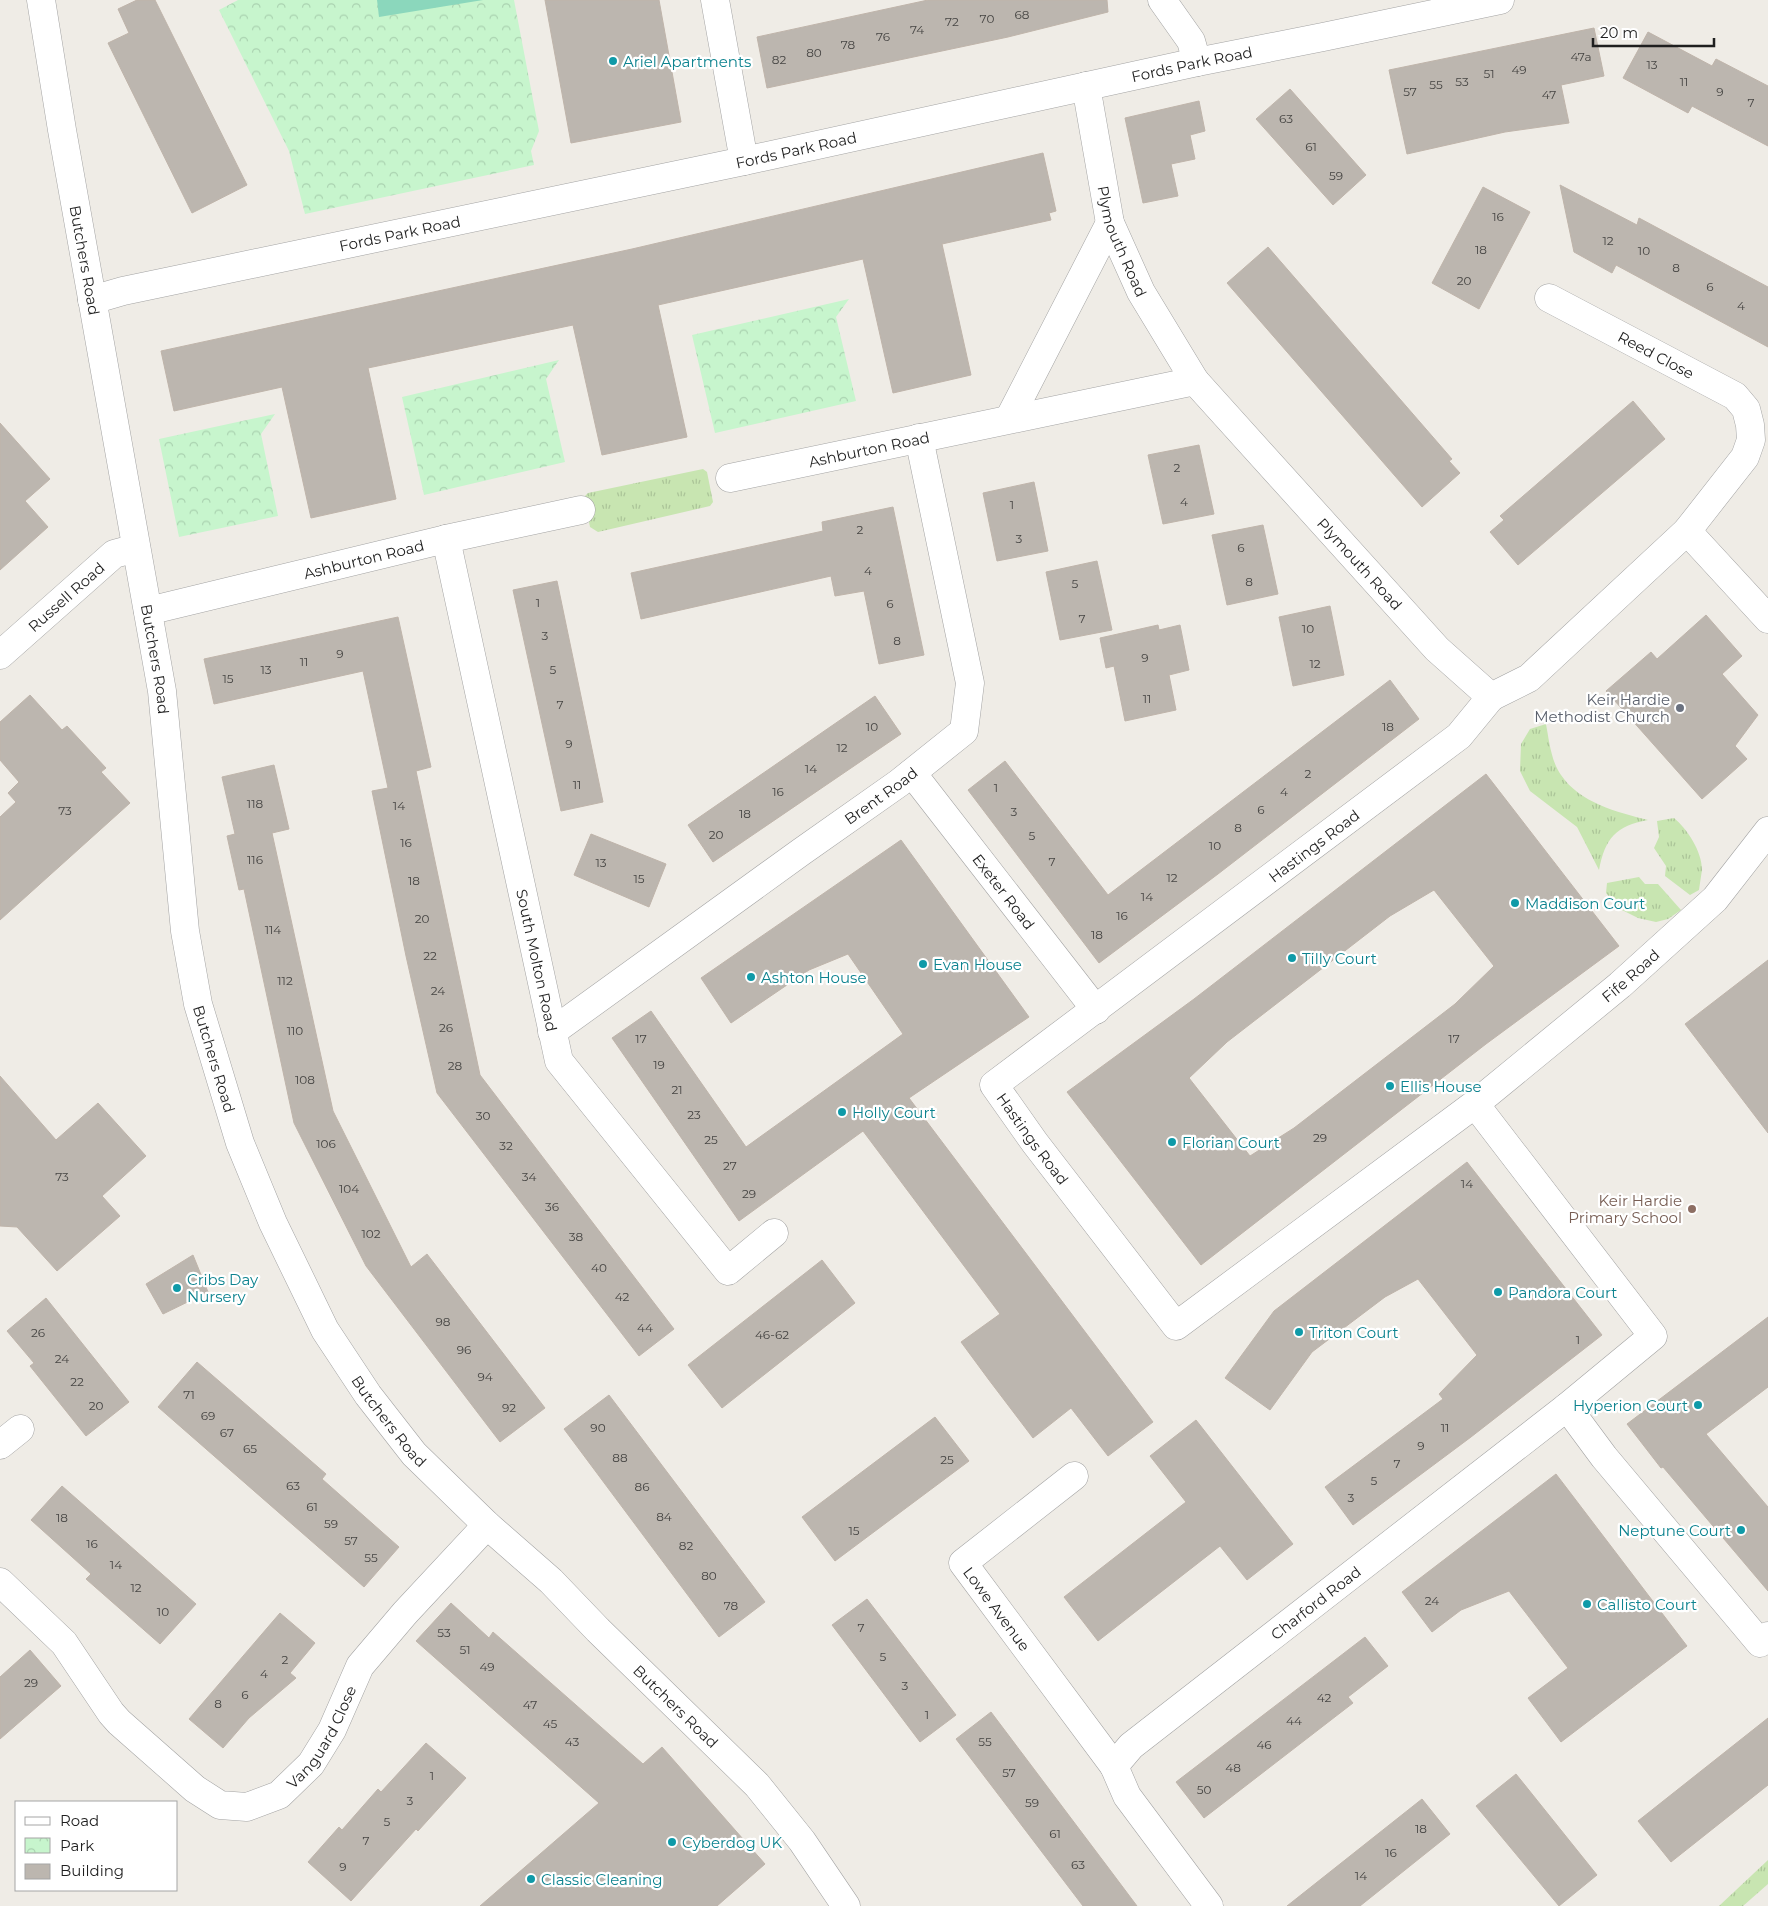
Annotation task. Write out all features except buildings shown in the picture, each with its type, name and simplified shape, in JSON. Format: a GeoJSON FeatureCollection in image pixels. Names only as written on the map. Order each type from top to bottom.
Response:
{"type":"FeatureCollection","features":[{"type":"Feature","properties":{"kind":"street","name":"Butchers Road"},"geometry":{"type":"LineString","coordinates":[[41,0],[92,300],[162,691],[185,931],[198,1004],[240,1143],[273,1223],[325,1330],[368,1394],[414,1454],[487,1525],[551,1581],[598,1630],[757,1785],[802,1841],[846,1906]]}},
{"type":"Feature","properties":{"kind":"street"},"geometry":{"type":"LineString","coordinates":[[715,0],[744,161]]}},
{"type":"Feature","properties":{"kind":"street"},"geometry":{"type":"LineString","coordinates":[[1162,0],[1191,41],[1196,62]]}},
{"type":"Feature","properties":{"kind":"street","name":"Fords Park Road"},"geometry":{"type":"LineString","coordinates":[[92,300],[133,289],[744,161],[1196,62],[1500,0]]}},
{"type":"Feature","properties":{"kind":"street","name":"Plymouth Road"},"geometry":{"type":"LineString","coordinates":[[1086,86],[1110,224],[1141,292],[1195,381],[1437,649],[1491,697]]}},
{"type":"Feature","properties":{"kind":"street"},"geometry":{"type":"LineString","coordinates":[[1009,419],[1110,224]]}},
{"type":"Feature","properties":{"kind":"street","name":"Reed Close"},"geometry":{"type":"LineString","coordinates":[[1549,298],[1735,396],[1746,409],[1750,424],[1751,440],[1745,457],[1687,531]]}},
{"type":"Feature","properties":{"kind":"street","name":"Ashburton Road"},"geometry":{"type":"LineString","coordinates":[[730,478],[1195,381]]}},
{"type":"Feature","properties":{"kind":"street","name":"Brent Road"},"geometry":{"type":"LineString","coordinates":[[552,1032],[912,773],[964,731],[970,684],[919,438]]}},
{"type":"Feature","properties":{"kind":"street","name":"Ashburton Road"},"geometry":{"type":"LineString","coordinates":[[148,611],[446,539],[581,510]]}},
{"type":"Feature","properties":{"kind":"street"},"geometry":{"type":"LineString","coordinates":[[1491,697],[1529,678],[1687,531],[1768,619]]}},
{"type":"Feature","properties":{"kind":"street","name":"South Molton Road"},"geometry":{"type":"LineString","coordinates":[[446,539],[559,1061],[728,1271],[774,1233]]}},
{"type":"Feature","properties":{"kind":"street","name":"Russell Road"},"geometry":{"type":"LineString","coordinates":[[0,655],[114,554],[136,548]]}},
{"type":"Feature","properties":{"kind":"street","name":"Hastings Road"},"geometry":{"type":"LineString","coordinates":[[1475,1104],[1176,1326],[1035,1143],[994,1085],[1459,736],[1491,697]]}},
{"type":"Feature","properties":{"kind":"street","name":"Exeter Road"},"geometry":{"type":"LineString","coordinates":[[912,773],[1096,1010]]}},
{"type":"Feature","properties":{"kind":"street","name":"Fife Road"},"geometry":{"type":"LineString","coordinates":[[1475,1104],[1620,985],[1715,899],[1768,831]]}},
{"type":"Feature","properties":{"kind":"street","name":"Charford Road"},"geometry":{"type":"LineString","coordinates":[[1114,1766],[1131,1746],[1567,1407],[1653,1336],[1475,1104]]}},
{"type":"Feature","properties":{"kind":"street"},"geometry":{"type":"LineString","coordinates":[[1567,1407],[1604,1456],[1760,1643],[1768,1636]]}},
{"type":"Feature","properties":{"kind":"street","name":"Lowe Avenue"},"geometry":{"type":"LineString","coordinates":[[1074,1476],[963,1563],[1114,1766]]}},
{"type":"Feature","properties":{"kind":"street","name":"Vanguard Close"},"geometry":{"type":"LineString","coordinates":[[0,1582],[64,1643],[119,1722],[195,1789],[220,1805],[247,1808],[278,1795],[311,1764],[332,1730],[360,1666],[405,1613],[487,1525]]}},
{"type":"Feature","properties":{"kind":"street"},"geometry":{"type":"LineString","coordinates":[[1114,1766],[1127,1796],[1209,1906]]}},
{"type":"Feature","properties":{"kind":"green space"},"geometry":{"type":"Polygon","coordinates":[[[238,0],[514,0],[539,131],[531,151],[534,165],[305,214],[289,151],[219,10],[238,0]]]}},
{"type":"Feature","properties":{"kind":"green space"},"geometry":{"type":"Polygon","coordinates":[[[377,0],[483,0],[379,17],[377,0]]]}},
{"type":"Feature","properties":{"kind":"green space"},"geometry":{"type":"Polygon","coordinates":[[[849,299],[836,317],[856,401],[715,433],[692,335],[849,299]]]}},
{"type":"Feature","properties":{"kind":"green space"},"geometry":{"type":"Polygon","coordinates":[[[559,360],[546,379],[565,462],[424,495],[402,397],[559,360]]]}},
{"type":"Feature","properties":{"kind":"green space"},"geometry":{"type":"Polygon","coordinates":[[[275,414],[261,434],[278,516],[179,537],[159,439],[275,414]]]}},
{"type":"Feature","properties":{"kind":"green space"},"geometry":{"type":"Polygon","coordinates":[[[703,469],[707,472],[713,502],[710,506],[598,532],[590,527],[584,497],[588,493],[703,469]]]}},
{"type":"Feature","properties":{"kind":"green space"},"geometry":{"type":"Polygon","coordinates":[[[1546,724],[1555,763],[1569,785],[1578,793],[1600,805],[1648,820],[1628,826],[1614,835],[1605,850],[1599,870],[1577,827],[1530,791],[1520,771],[1521,744],[1530,729],[1546,724]]]}},
{"type":"Feature","properties":{"kind":"green space"},"geometry":{"type":"Polygon","coordinates":[[[1674,818],[1693,841],[1701,863],[1702,870],[1699,890],[1690,895],[1665,876],[1666,866],[1654,848],[1659,837],[1657,821],[1674,818]]]}},
{"type":"Feature","properties":{"kind":"green space"},"geometry":{"type":"Polygon","coordinates":[[[1639,877],[1645,884],[1658,884],[1681,910],[1668,919],[1656,922],[1638,918],[1620,909],[1606,893],[1607,883],[1639,877]]]}},
{"type":"Feature","properties":{"kind":"green space"},"geometry":{"type":"Polygon","coordinates":[[[1768,1860],[1768,1884],[1743,1906],[1719,1906],[1768,1860]]]}},
{"type":"Feature","properties":{"kind":"place","name":"Ariel Apartments"},"geometry":{"type":"Point","coordinates":[613,61]}},
{"type":"Feature","properties":{"kind":"place","name":"Keir Hardie Methodist Church"},"geometry":{"type":"Point","coordinates":[1680,708]}},
{"type":"Feature","properties":{"kind":"place","name":"Maddison Court"},"geometry":{"type":"Point","coordinates":[1515,903]}},
{"type":"Feature","properties":{"kind":"place","name":"Tilly Court"},"geometry":{"type":"Point","coordinates":[1292,958]}},
{"type":"Feature","properties":{"kind":"place","name":"Evan House"},"geometry":{"type":"Point","coordinates":[923,964]}},
{"type":"Feature","properties":{"kind":"place","name":"Ashton House"},"geometry":{"type":"Point","coordinates":[751,977]}},
{"type":"Feature","properties":{"kind":"place","name":"Ellis House"},"geometry":{"type":"Point","coordinates":[1390,1086]}},
{"type":"Feature","properties":{"kind":"place","name":"Holly Court"},"geometry":{"type":"Point","coordinates":[842,1112]}},
{"type":"Feature","properties":{"kind":"place","name":"Florian Court"},"geometry":{"type":"Point","coordinates":[1172,1142]}},
{"type":"Feature","properties":{"kind":"place","name":"Keir Hardie Primary School"},"geometry":{"type":"Point","coordinates":[1692,1209]}},
{"type":"Feature","properties":{"kind":"place","name":"Cribs Day Nursery"},"geometry":{"type":"Point","coordinates":[177,1288]}},
{"type":"Feature","properties":{"kind":"place","name":"Pandora Court"},"geometry":{"type":"Point","coordinates":[1498,1292]}},
{"type":"Feature","properties":{"kind":"place","name":"Triton Court"},"geometry":{"type":"Point","coordinates":[1299,1332]}},
{"type":"Feature","properties":{"kind":"place","name":"Hyperion Court"},"geometry":{"type":"Point","coordinates":[1698,1405]}},
{"type":"Feature","properties":{"kind":"place","name":"Neptune Court"},"geometry":{"type":"Point","coordinates":[1741,1530]}},
{"type":"Feature","properties":{"kind":"place","name":"Callisto Court"},"geometry":{"type":"Point","coordinates":[1587,1604]}},
{"type":"Feature","properties":{"kind":"place","name":"Cyberdog UK"},"geometry":{"type":"Point","coordinates":[672,1842]}},
{"type":"Feature","properties":{"kind":"place","name":"Classic Cleaning"},"geometry":{"type":"Point","coordinates":[531,1879]}}]}
